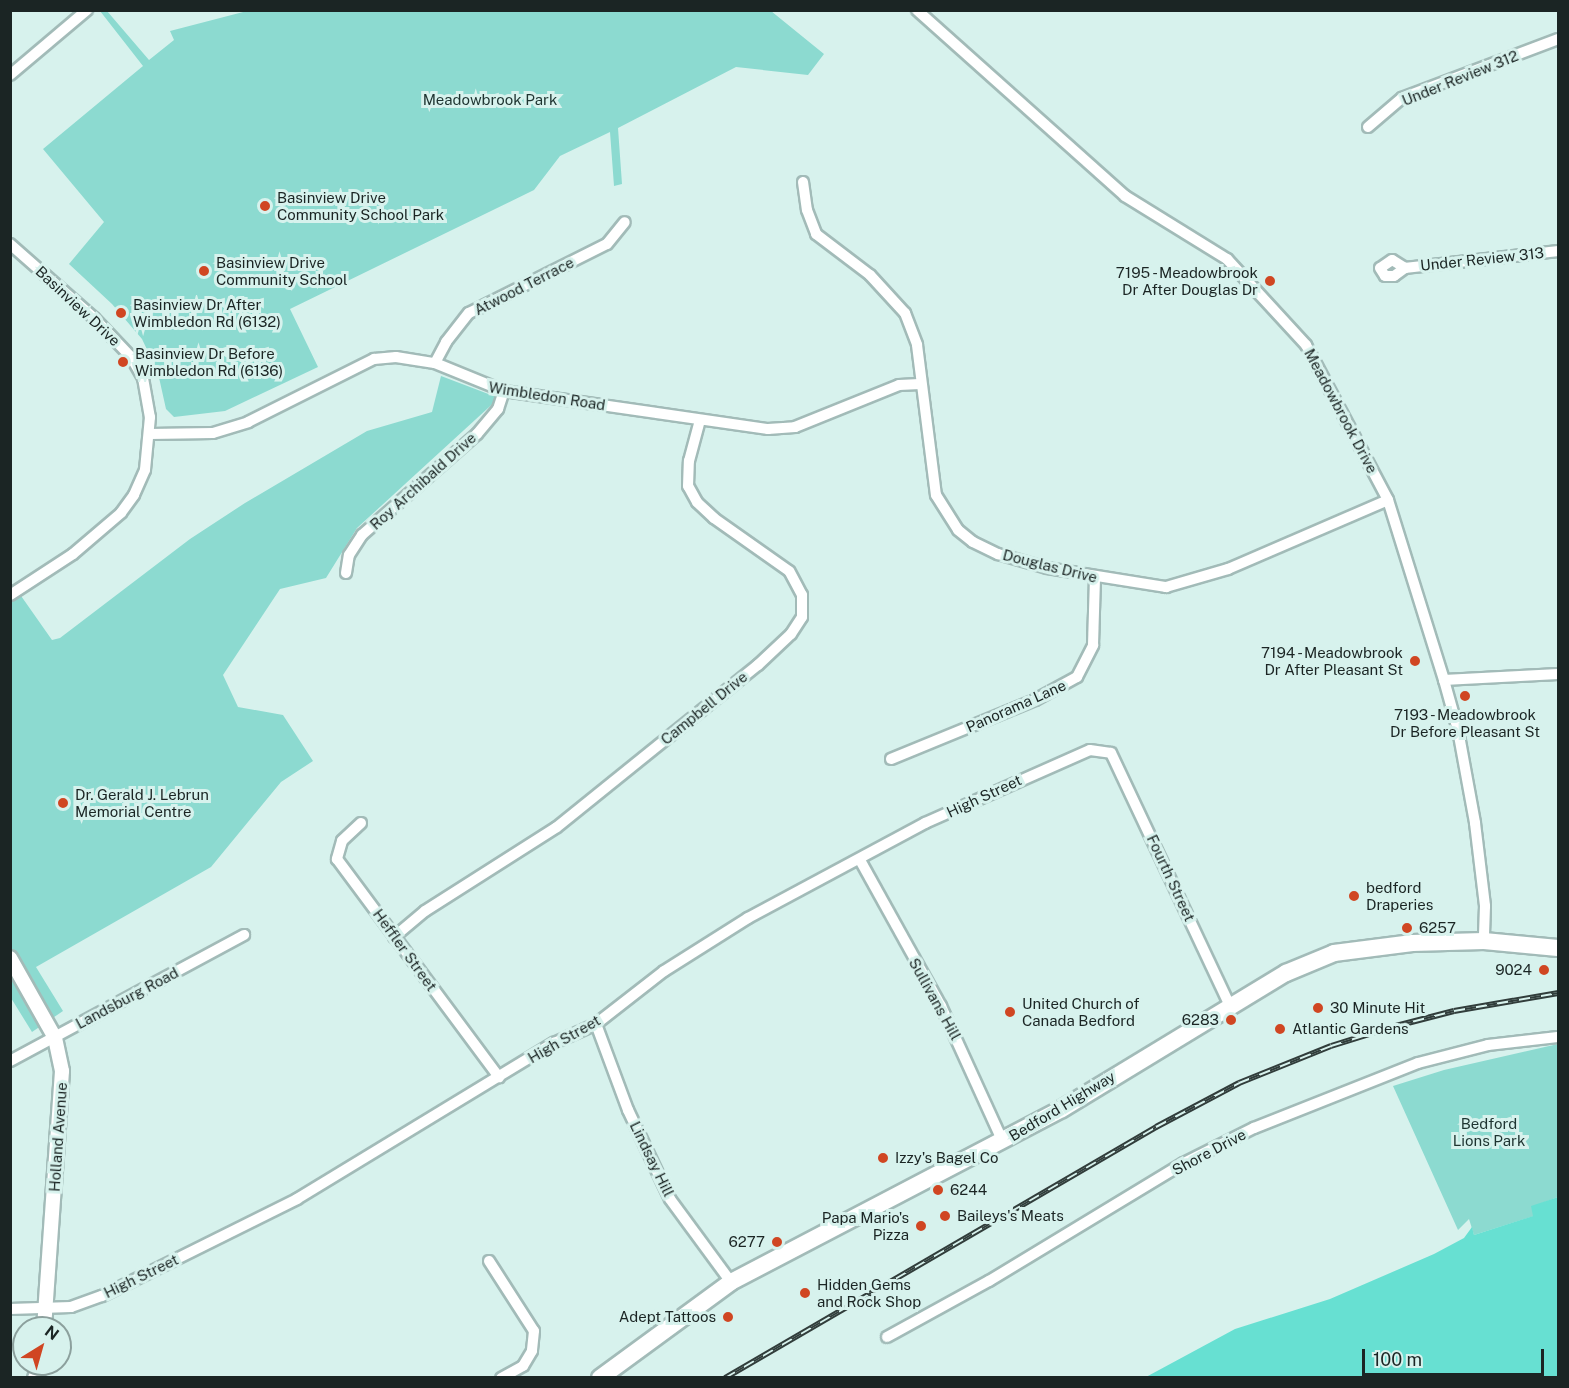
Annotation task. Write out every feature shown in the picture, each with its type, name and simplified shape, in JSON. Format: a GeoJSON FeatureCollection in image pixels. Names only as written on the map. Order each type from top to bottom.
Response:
{"type":"FeatureCollection","features":[{"type":"Feature","properties":{"kind":"main road","name":"Bedford Highway"},"geometry":{"type":"LineString","coordinates":[[600,1377],[731,1282],[1003,1142],[1229,1004],[1286,973],[1334,953],[1412,943],[1484,941],[1558,948]]}},
{"type":"Feature","properties":{"kind":"street"},"geometry":{"type":"LineString","coordinates":[[10,75],[87,10]]}},
{"type":"Feature","properties":{"kind":"street","name":"Meadowbrook Drive"},"geometry":{"type":"LineString","coordinates":[[917,10],[1084,162],[1125,196],[1227,259],[1274,307],[1306,345],[1388,500],[1444,680],[1458,730],[1475,823],[1485,906],[1484,941]]}},
{"type":"Feature","properties":{"kind":"street","name":"Under Review 312"},"geometry":{"type":"LineString","coordinates":[[1368,127],[1402,98],[1558,39]]}},
{"type":"Feature","properties":{"kind":"street","name":"Douglas Drive"},"geometry":{"type":"LineString","coordinates":[[803,182],[807,210],[816,234],[870,275],[906,313],[917,345],[931,476],[945,513],[958,530],[998,554],[1095,578],[1166,587],[1194,582],[1388,500]]}},
{"type":"Feature","properties":{"kind":"street","name":"Atwood Terrace"},"geometry":{"type":"LineString","coordinates":[[435,363],[446,342],[469,313],[607,244],[625,222]]}},
{"type":"Feature","properties":{"kind":"street","name":"Basinview Drive"},"geometry":{"type":"LineString","coordinates":[[10,244],[88,312],[131,357],[143,378],[150,434],[145,470],[134,495],[121,513],[73,554],[10,596]]}},
{"type":"Feature","properties":{"kind":"street","name":"Under Review 313"},"geometry":{"type":"LineString","coordinates":[[1405,268],[1558,251]]}},
{"type":"Feature","properties":{"kind":"street","name":"Wimbledon Road"},"geometry":{"type":"LineString","coordinates":[[150,434],[213,433],[248,423],[289,399],[374,359],[396,357],[435,363],[504,391],[756,429],[795,427],[900,385],[920,384]]}},
{"type":"Feature","properties":{"kind":"street","name":"Roy Archibald Drive"},"geometry":{"type":"LineString","coordinates":[[346,573],[349,555],[362,535],[477,434],[498,409],[504,391]]}},
{"type":"Feature","properties":{"kind":"street","name":"Campbell Drive"},"geometry":{"type":"LineString","coordinates":[[394,937],[425,911],[557,827],[758,664],[791,634],[802,617],[802,595],[789,571],[714,518],[697,502],[688,486],[689,461],[700,420]]}},
{"type":"Feature","properties":{"kind":"street","name":"Panorama Lane"},"geometry":{"type":"LineString","coordinates":[[891,759],[1035,700],[1077,677],[1093,645],[1095,578]]}},
{"type":"Feature","properties":{"kind":"street"},"geometry":{"type":"LineString","coordinates":[[1444,680],[1558,674]]}},
{"type":"Feature","properties":{"kind":"street","name":"High Street"},"geometry":{"type":"LineString","coordinates":[[10,1309],[45,1311],[71,1307],[102,1296],[297,1199],[499,1077],[596,1024],[664,971],[748,918],[995,790],[1090,750],[1111,753]]}},
{"type":"Feature","properties":{"kind":"street","name":"Fourth Street"},"geometry":{"type":"LineString","coordinates":[[1111,753],[1229,1004]]}},
{"type":"Feature","properties":{"kind":"street","name":"Heffler Street"},"geometry":{"type":"LineString","coordinates":[[361,824],[342,841],[338,859],[499,1077]]}},
{"type":"Feature","properties":{"kind":"street","name":"Sullivans Hill"},"geometry":{"type":"LineString","coordinates":[[860,860],[956,1035],[1003,1142]]}},
{"type":"Feature","properties":{"kind":"street","name":"Landsburg Road"},"geometry":{"type":"LineString","coordinates":[[10,1061],[244,935]]}},
{"type":"Feature","properties":{"kind":"street","name":"Holland Avenue"},"geometry":{"type":"LineString","coordinates":[[10,958],[55,1038],[62,1071],[45,1316]]}},
{"type":"Feature","properties":{"kind":"street","name":"Lindsay Hill"},"geometry":{"type":"LineString","coordinates":[[596,1024],[628,1110],[670,1199],[731,1282]]}},
{"type":"Feature","properties":{"kind":"street","name":"Shore Drive"},"geometry":{"type":"LineString","coordinates":[[887,1337],[989,1281],[1184,1163],[1281,1116],[1418,1063],[1488,1046],[1558,1037]]}},
{"type":"Feature","properties":{"kind":"street"},"geometry":{"type":"LineString","coordinates":[[489,1261],[534,1331],[532,1351],[523,1366],[501,1377]]}},
{"type":"Feature","properties":{"kind":"green space","name":"Meadowbrook Park"},"geometry":{"type":"Polygon","coordinates":[[[100,11],[107,11],[149,60],[174,40],[170,31],[247,11],[771,11],[824,54],[808,75],[736,67],[618,128],[622,184],[614,186],[610,132],[560,156],[534,190],[290,309],[318,367],[225,411],[174,417],[166,409],[158,373],[142,339],[112,304],[69,264],[104,222],[43,149],[143,66],[100,11]]]}},
{"type":"Feature","properties":{"kind":"green space"},"geometry":{"type":"Polygon","coordinates":[[[441,376],[499,398],[357,528],[326,578],[280,589],[223,675],[238,707],[283,715],[313,761],[281,782],[211,867],[36,967],[63,1011],[32,1032],[11,998],[11,597],[19,593],[52,640],[60,638],[190,539],[245,503],[367,431],[432,412],[441,376]]]}},
{"type":"Feature","properties":{"kind":"green space","name":"Bedford Lions Park"},"geometry":{"type":"Polygon","coordinates":[[[1558,1044],[1558,1197],[1534,1206],[1534,1216],[1474,1235],[1469,1219],[1458,1230],[1393,1086],[1444,1070],[1558,1044]]]}},
{"type":"Feature","properties":{"kind":"shaded area"},"geometry":{"type":"Polygon","coordinates":[[[1558,1197],[1558,1377],[1146,1377],[1235,1329],[1330,1299],[1434,1254],[1464,1238],[1472,1227],[1474,1235],[1533,1216],[1531,1206],[1558,1197]]]}},
{"type":"Feature","properties":{"kind":"railway"},"geometry":{"type":"LineString","coordinates":[[725,1378],[1156,1127],[1239,1083],[1331,1046],[1392,1027],[1454,1011],[1558,993]]}},
{"type":"Feature","properties":{"kind":"place","name":"Basinview Drive Community School Park"},"geometry":{"type":"Point","coordinates":[265,206]}},
{"type":"Feature","properties":{"kind":"place","name":"Basinview Drive Community School"},"geometry":{"type":"Point","coordinates":[204,271]}},
{"type":"Feature","properties":{"kind":"place","name":"7195 - Meadowbrook Dr After Douglas Dr"},"geometry":{"type":"Point","coordinates":[1270,281]}},
{"type":"Feature","properties":{"kind":"place","name":"Basinview Dr After Wimbledon Rd (6132)"},"geometry":{"type":"Point","coordinates":[121,313]}},
{"type":"Feature","properties":{"kind":"place","name":"Basinview Dr Before Wimbledon Rd (6136)"},"geometry":{"type":"Point","coordinates":[123,362]}},
{"type":"Feature","properties":{"kind":"place","name":"7194 - Meadowbrook Dr After Pleasant St"},"geometry":{"type":"Point","coordinates":[1415,661]}},
{"type":"Feature","properties":{"kind":"place","name":"7193 - Meadowbrook Dr Before Pleasant St"},"geometry":{"type":"Point","coordinates":[1465,696]}},
{"type":"Feature","properties":{"kind":"place","name":"Dr. Gerald J. Lebrun Memorial Centre"},"geometry":{"type":"Point","coordinates":[63,803]}},
{"type":"Feature","properties":{"kind":"place","name":"bedford Draperies"},"geometry":{"type":"Point","coordinates":[1354,896]}},
{"type":"Feature","properties":{"kind":"place","name":"6257"},"geometry":{"type":"Point","coordinates":[1407,928]}},
{"type":"Feature","properties":{"kind":"place","name":"9024"},"geometry":{"type":"Point","coordinates":[1544,970]}},
{"type":"Feature","properties":{"kind":"place","name":"30 Minute Hit"},"geometry":{"type":"Point","coordinates":[1318,1008]}},
{"type":"Feature","properties":{"kind":"place","name":"United Church of Canada Bedford"},"geometry":{"type":"Point","coordinates":[1010,1012]}},
{"type":"Feature","properties":{"kind":"place","name":"6283"},"geometry":{"type":"Point","coordinates":[1231,1020]}},
{"type":"Feature","properties":{"kind":"place","name":"Atlantic Gardens"},"geometry":{"type":"Point","coordinates":[1280,1029]}},
{"type":"Feature","properties":{"kind":"place","name":"Izzy's Bagel Co"},"geometry":{"type":"Point","coordinates":[883,1158]}},
{"type":"Feature","properties":{"kind":"place","name":"6244"},"geometry":{"type":"Point","coordinates":[938,1190]}},
{"type":"Feature","properties":{"kind":"place","name":"Baileys's Meats"},"geometry":{"type":"Point","coordinates":[945,1216]}},
{"type":"Feature","properties":{"kind":"place","name":"Papa Mario's Pizza"},"geometry":{"type":"Point","coordinates":[921,1226]}},
{"type":"Feature","properties":{"kind":"place","name":"6277"},"geometry":{"type":"Point","coordinates":[777,1242]}},
{"type":"Feature","properties":{"kind":"place","name":"Hidden Gems and Rock Shop"},"geometry":{"type":"Point","coordinates":[805,1293]}},
{"type":"Feature","properties":{"kind":"place","name":"Adept Tattoos"},"geometry":{"type":"Point","coordinates":[728,1317]}}]}
